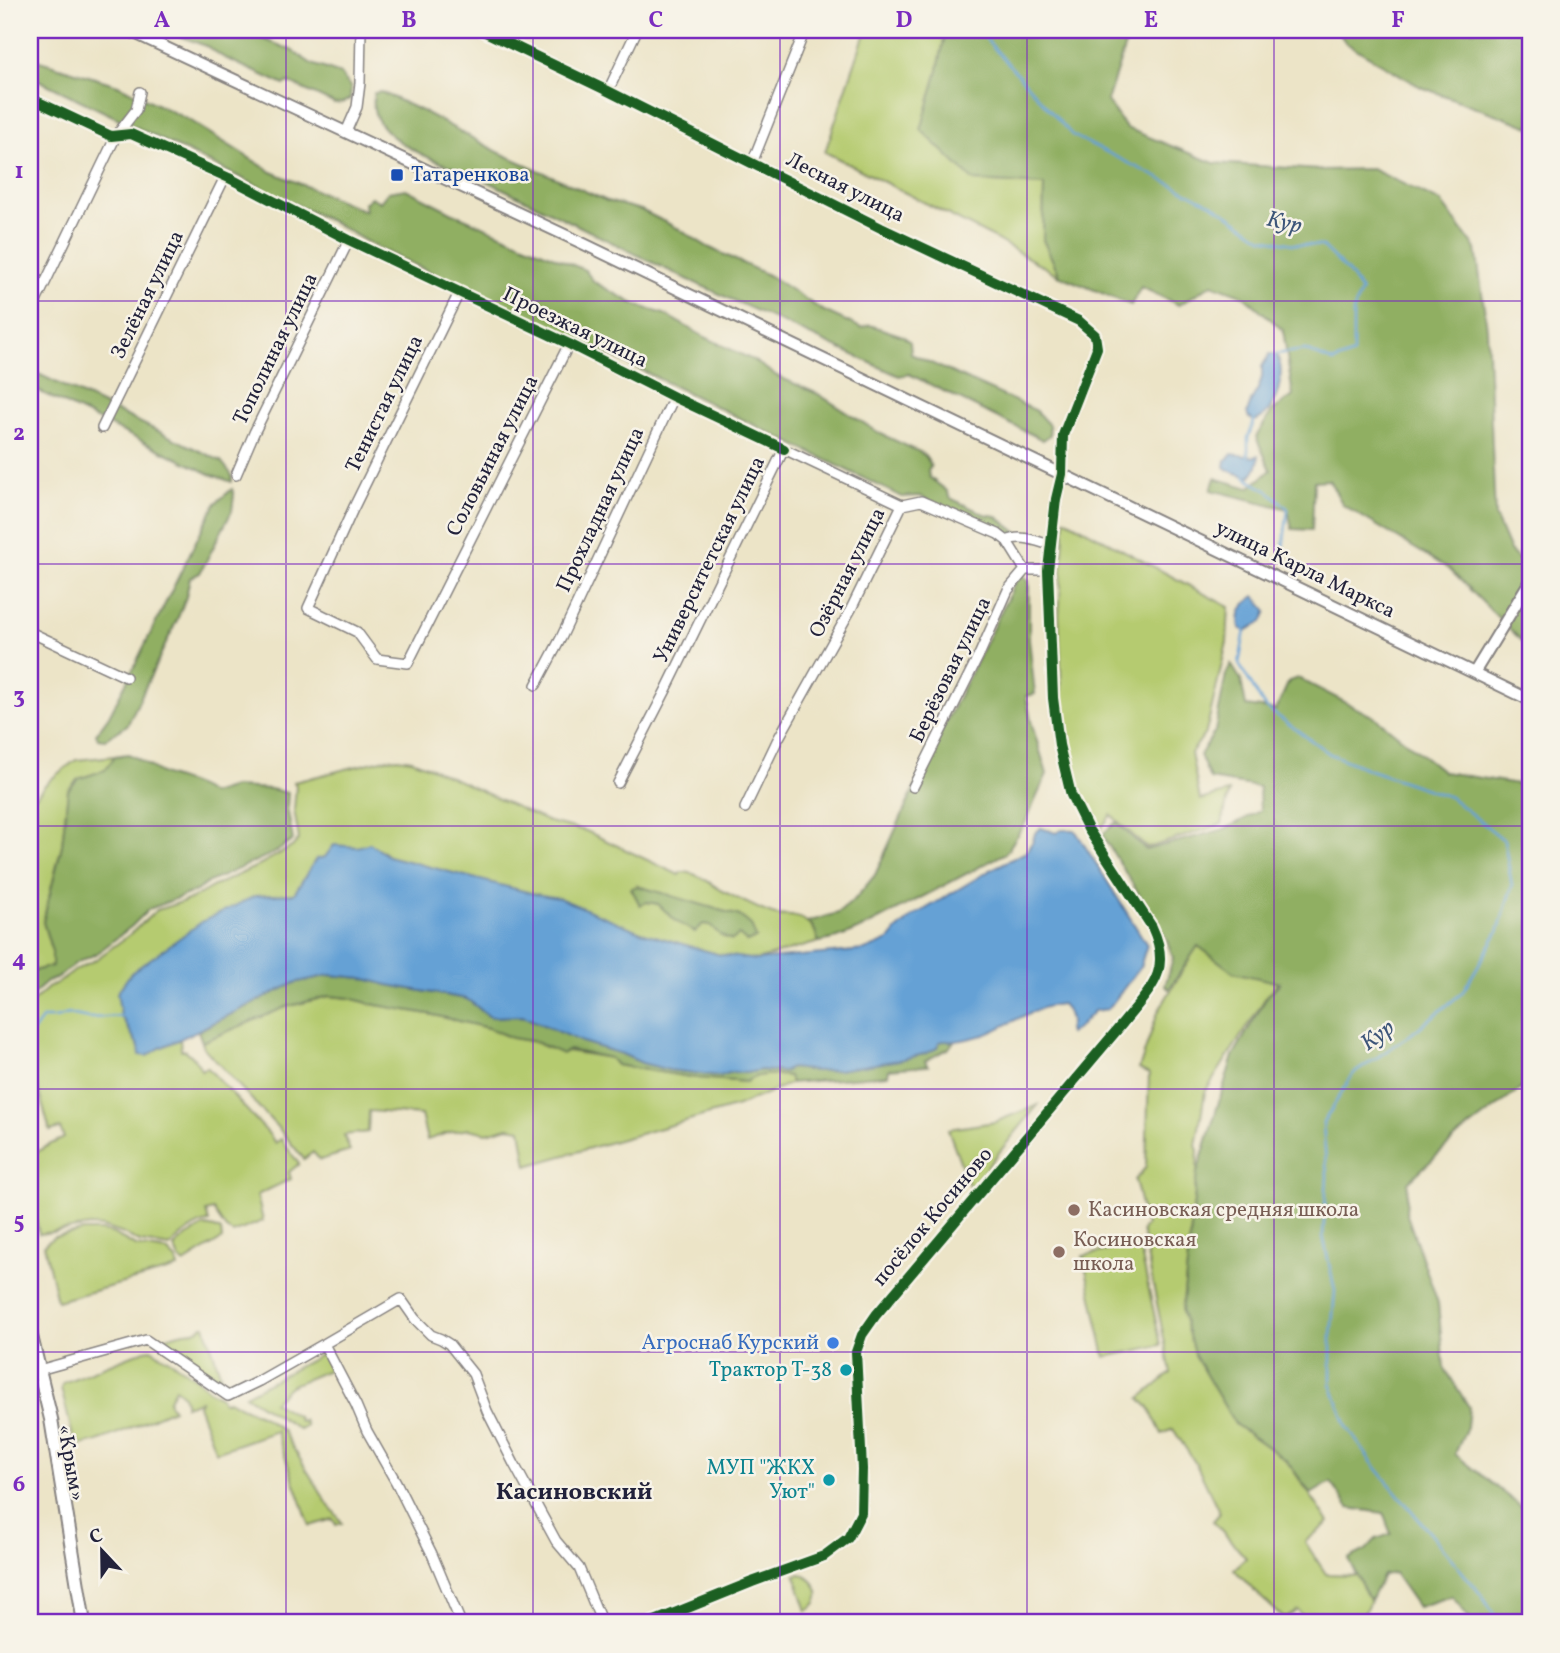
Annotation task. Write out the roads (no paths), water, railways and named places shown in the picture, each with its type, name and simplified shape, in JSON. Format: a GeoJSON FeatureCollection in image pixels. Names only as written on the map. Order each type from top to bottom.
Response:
{"type":"FeatureCollection","features":[{"type":"Feature","properties":{"kind":"highway"},"geometry":{"type":"LineString","coordinates":[[30,1332],[51,1419],[85,1623]]}},
{"type":"Feature","properties":{"kind":"highway","name":"«Крым»"},"geometry":{"type":"LineString","coordinates":[[30,1352],[52,1463],[77,1623]]}},
{"type":"Feature","properties":{"kind":"main road","name":"улица Карла Маркса"},"geometry":{"type":"LineString","coordinates":[[128,30],[571,238],[1530,700]]}},
{"type":"Feature","properties":{"kind":"main road"},"geometry":{"type":"LineString","coordinates":[[1474,673],[1530,581]]}},
{"type":"Feature","properties":{"kind":"street"},"geometry":{"type":"LineString","coordinates":[[346,132],[357,107],[361,30]]}},
{"type":"Feature","properties":{"kind":"street","name":"Лесная улица"},"geometry":{"type":"LineString","coordinates":[[481,30],[881,228],[1079,321],[1088,328],[1095,335],[1097,348],[1063,435],[1062,474],[1056,499],[1048,570]]}},
{"type":"Feature","properties":{"kind":"street"},"geometry":{"type":"LineString","coordinates":[[608,91],[637,30]]}},
{"type":"Feature","properties":{"kind":"street"},"geometry":{"type":"LineString","coordinates":[[752,163],[805,30]]}},
{"type":"Feature","properties":{"kind":"street"},"geometry":{"type":"LineString","coordinates":[[30,314],[116,136],[136,110],[140,92]]}},
{"type":"Feature","properties":{"kind":"street","name":"Проезжая улица"},"geometry":{"type":"LineString","coordinates":[[30,98],[111,136],[131,134],[225,177],[349,240],[785,449]]}},
{"type":"Feature","properties":{"kind":"street","name":"Зелёная улица"},"geometry":{"type":"LineString","coordinates":[[102,428],[225,177]]}},
{"type":"Feature","properties":{"kind":"street","name":"Тополиная улица"},"geometry":{"type":"LineString","coordinates":[[236,474],[349,240]]}},
{"type":"Feature","properties":{"kind":"street","name":"Тенистая улица"},"geometry":{"type":"LineString","coordinates":[[449,583],[408,663],[377,659],[357,632],[308,608],[342,531],[459,293]]}},
{"type":"Feature","properties":{"kind":"street","name":"Соловьиная улица"},"geometry":{"type":"LineString","coordinates":[[449,583],[569,344]]}},
{"type":"Feature","properties":{"kind":"street","name":"Прохладная улица"},"geometry":{"type":"LineString","coordinates":[[536,685],[561,638],[674,397]]}},
{"type":"Feature","properties":{"kind":"street","name":"Университетская улица"},"geometry":{"type":"LineString","coordinates":[[618,783],[785,449],[902,505]]}},
{"type":"Feature","properties":{"kind":"street","name":"Озёрная улица"},"geometry":{"type":"LineString","coordinates":[[745,808],[777,741],[851,609],[902,505],[921,501],[998,534],[1007,541]]}},
{"type":"Feature","properties":{"kind":"street"},"geometry":{"type":"LineString","coordinates":[[1048,570],[1025,570],[1007,541],[1022,538],[1050,545]]}},
{"type":"Feature","properties":{"kind":"street","name":"Берёзовая улица"},"geometry":{"type":"LineString","coordinates":[[913,787],[980,653],[1008,590],[1025,570]]}},
{"type":"Feature","properties":{"kind":"street","name":"посёлок Косиново"},"geometry":{"type":"LineString","coordinates":[[650,1623],[824,1556],[848,1538],[861,1513],[862,1469],[856,1352],[862,1335],[900,1286],[1124,1023],[1156,980],[1161,961],[1159,943],[1152,927],[1088,829],[1071,794],[1059,745],[1053,698],[1048,570]]}},
{"type":"Feature","properties":{"kind":"street"},"geometry":{"type":"LineString","coordinates":[[30,632],[125,677]]}},
{"type":"Feature","properties":{"kind":"street"},"geometry":{"type":"LineString","coordinates":[[39,1370],[146,1340],[228,1396],[324,1345],[401,1299],[415,1319],[431,1335],[449,1344],[473,1374],[514,1464],[555,1541],[579,1568],[602,1623]]}},
{"type":"Feature","properties":{"kind":"street"},"geometry":{"type":"LineString","coordinates":[[324,1345],[432,1554],[461,1623]]}},
{"type":"Feature","properties":{"kind":"water"},"geometry":{"type":"Polygon","coordinates":[[[1270,354],[1276,354],[1281,371],[1278,392],[1269,410],[1255,421],[1249,418],[1247,413],[1259,387],[1262,366],[1270,354]]]}},
{"type":"Feature","properties":{"kind":"water"},"geometry":{"type":"Polygon","coordinates":[[[1232,454],[1255,457],[1258,455],[1256,470],[1250,477],[1225,467],[1226,460],[1232,454]]]}},
{"type":"Feature","properties":{"kind":"water"},"geometry":{"type":"Polygon","coordinates":[[[1255,596],[1267,611],[1262,622],[1245,631],[1240,628],[1240,614],[1255,596]]]}},
{"type":"Feature","properties":{"kind":"water"},"geometry":{"type":"Polygon","coordinates":[[[1041,828],[1056,833],[1061,830],[1075,830],[1147,945],[1140,967],[1108,1009],[1094,1011],[1069,1034],[1070,1019],[1066,1010],[1062,1004],[1051,1005],[984,1035],[939,1042],[937,1048],[924,1054],[899,1060],[838,1070],[791,1068],[783,1072],[761,1070],[732,1072],[720,1076],[669,1070],[642,1063],[582,1042],[523,1016],[490,1017],[467,999],[362,978],[330,975],[294,983],[147,1056],[140,1055],[139,1047],[121,1016],[117,993],[131,973],[203,921],[255,896],[294,894],[316,859],[325,857],[334,845],[357,847],[370,843],[388,856],[559,898],[641,932],[717,954],[756,960],[865,950],[889,940],[912,917],[1026,852],[1035,833],[1041,828]]]}},
{"type":"Feature","properties":{"kind":"waterway","name":"Кур"},"geometry":{"type":"LineString","coordinates":[[978,30],[1072,135],[1215,206],[1262,238],[1322,246],[1349,273],[1361,291],[1353,312],[1353,354],[1333,362],[1305,350],[1275,356]]}},
{"type":"Feature","properties":{"kind":"waterway","name":"Кур"},"geometry":{"type":"LineString","coordinates":[[1248,459],[1248,438],[1255,418]]}},
{"type":"Feature","properties":{"kind":"waterway"},"geometry":{"type":"LineString","coordinates":[[1245,476],[1271,493],[1288,509],[1283,548]]}},
{"type":"Feature","properties":{"kind":"waterway","name":"Кур"},"geometry":{"type":"LineString","coordinates":[[1245,630],[1239,664],[1264,706],[1330,754],[1450,797],[1504,840],[1512,886],[1498,932],[1462,993],[1410,1035],[1353,1074],[1323,1123],[1327,1176],[1323,1236],[1335,1291],[1331,1384],[1347,1427],[1373,1464],[1483,1597],[1499,1623]]}},
{"type":"Feature","properties":{"kind":"waterway"},"geometry":{"type":"LineString","coordinates":[[30,1036],[43,1018],[69,1014],[89,1018],[121,1016]]}},
{"type":"Feature","properties":{"kind":"place","name":"Татаренкова"},"geometry":{"type":"Point","coordinates":[397,175]}},
{"type":"Feature","properties":{"kind":"place","name":"Касиновская средняя школа"},"geometry":{"type":"Point","coordinates":[1074,1210]}},
{"type":"Feature","properties":{"kind":"place","name":"Косиновская школа"},"geometry":{"type":"Point","coordinates":[1059,1252]}},
{"type":"Feature","properties":{"kind":"place","name":"Агроснаб Курский"},"geometry":{"type":"Point","coordinates":[833,1343]}},
{"type":"Feature","properties":{"kind":"place","name":"Трактор Т-38"},"geometry":{"type":"Point","coordinates":[846,1370]}},
{"type":"Feature","properties":{"kind":"place","name":"МУП \"ЖКХ Уют\""},"geometry":{"type":"Point","coordinates":[829,1480]}},
{"type":"Feature","properties":{"kind":"district","name":"Касиновский"},"geometry":{"type":"Point","coordinates":[574,1493]}}]}
